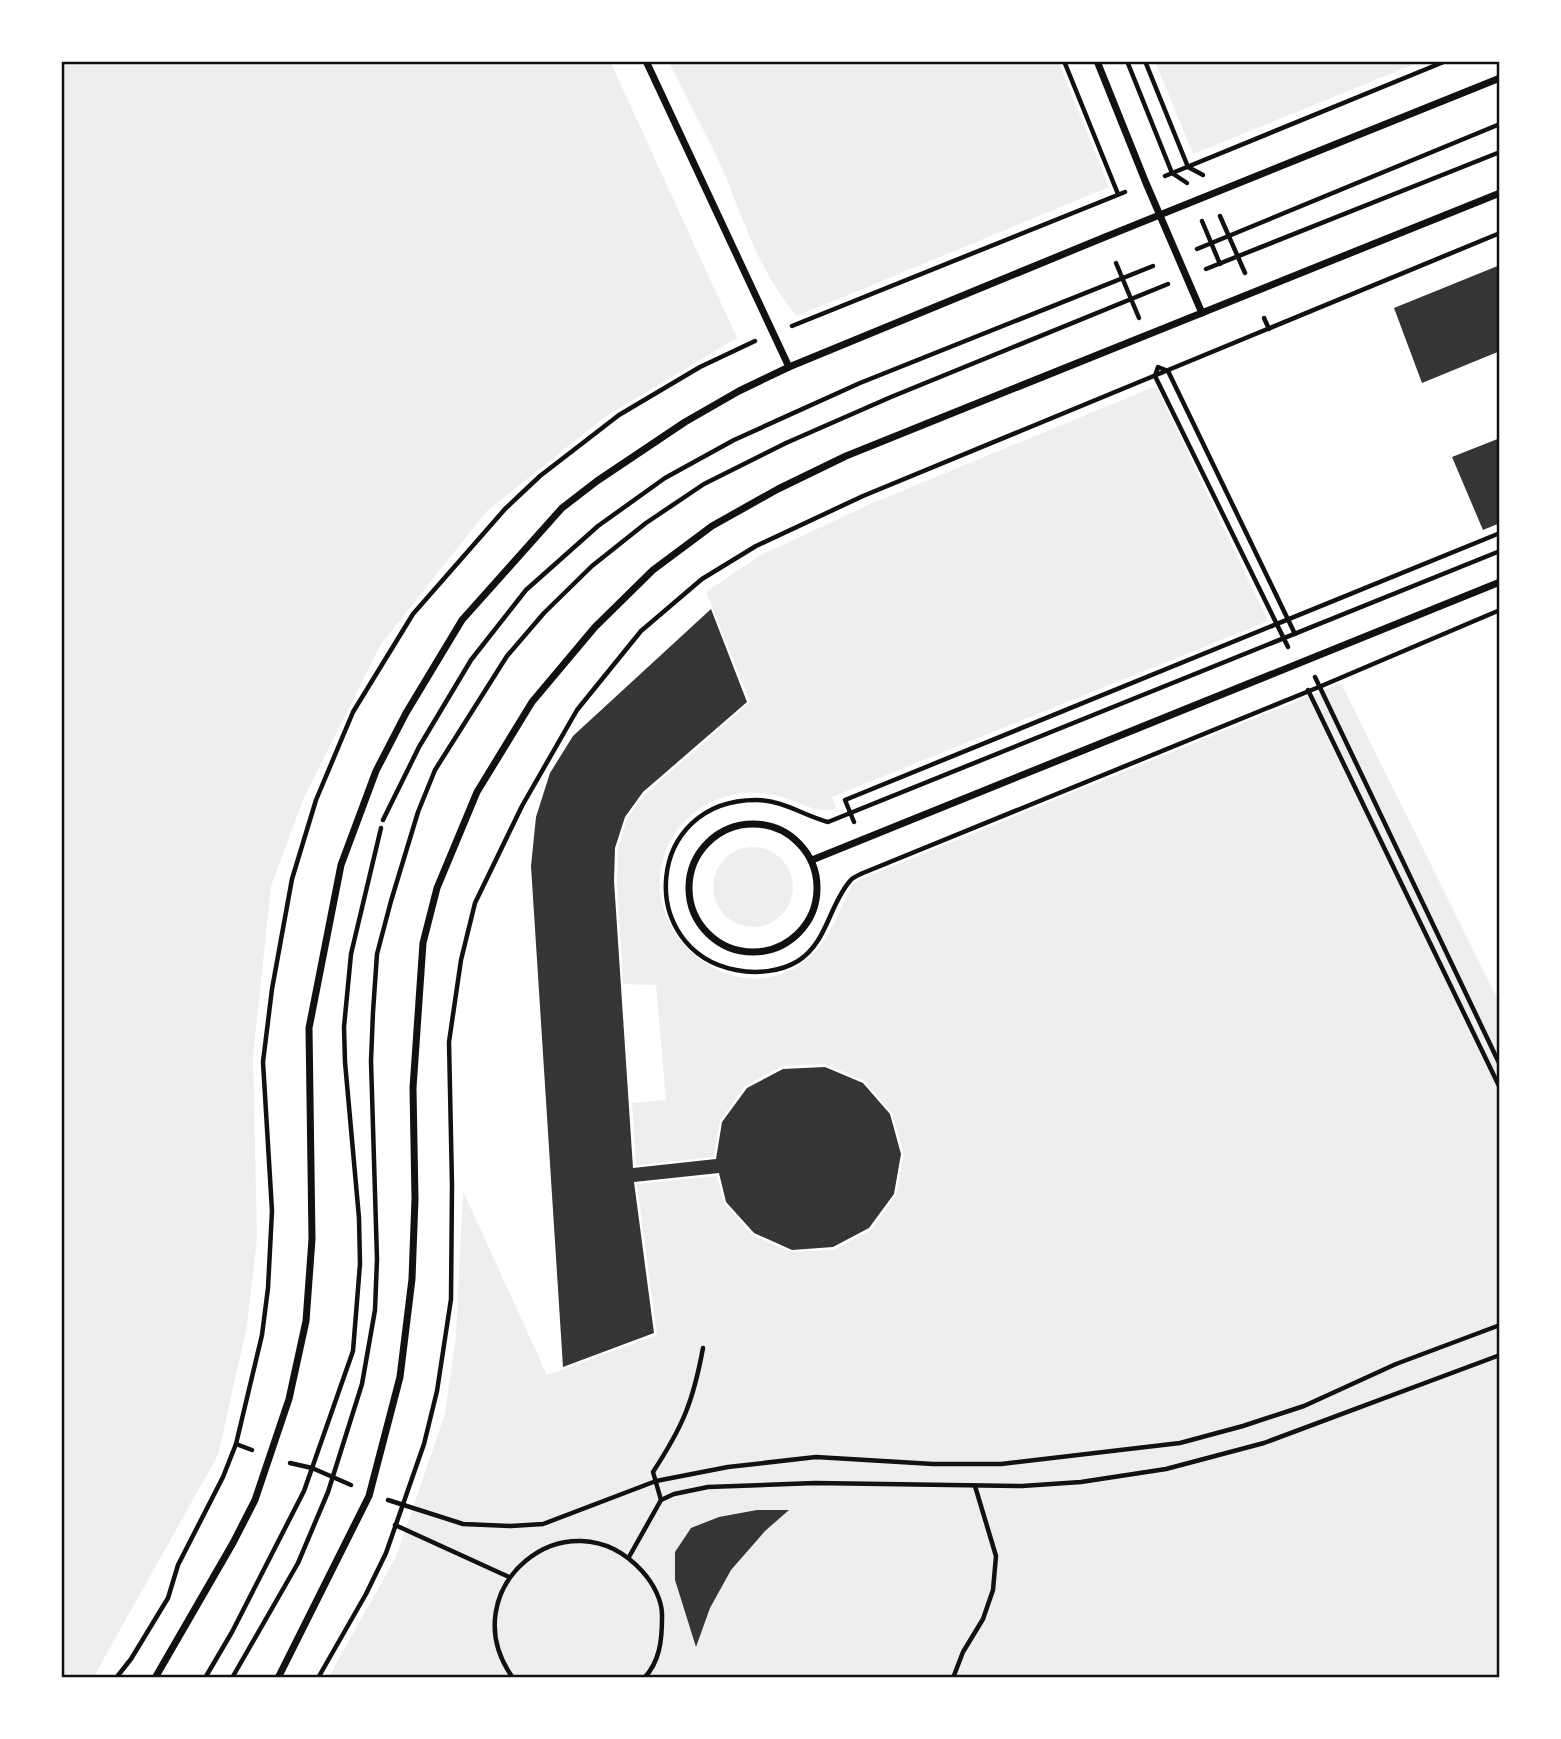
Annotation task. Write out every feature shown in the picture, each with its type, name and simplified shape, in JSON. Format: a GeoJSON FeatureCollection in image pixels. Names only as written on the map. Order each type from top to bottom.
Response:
{"type":"FeatureCollection","features":[{"type":"Feature","properties":{"kind":"street"},"geometry":{"type":"LineString","coordinates":[[646,61],[789,367]]}},
{"type":"Feature","properties":{"kind":"street"},"geometry":{"type":"LineString","coordinates":[[1097,61],[1202,313]]}},
{"type":"Feature","properties":{"kind":"street"},"geometry":{"type":"LineString","coordinates":[[155,1678],[255,1500],[289,1399],[306,1321],[312,1239],[309,1028],[341,865],[376,771],[406,713],[462,620],[562,508],[685,422],[739,391],[789,367],[1500,78]]}},
{"type":"Feature","properties":{"kind":"street"},"geometry":{"type":"LineString","coordinates":[[278,1678],[370,1493],[400,1377],[412,1279],[415,1199],[413,1088],[423,943],[437,888],[477,792],[533,702],[595,627],[653,570],[712,526],[778,489],[846,456],[1500,193]]}},
{"type":"Feature","properties":{"kind":"street"},"geometry":{"type":"LineString","coordinates":[[812,860],[1500,582]]}},
{"type":"Feature","properties":{"kind":"street"},"geometry":{"type":"LineString","coordinates":[[751,823],[776,827],[797,840],[812,860],[818,885],[814,910],[801,932],[780,946],[756,952],[730,948],[709,935],[694,914],[688,890],[692,865],[706,844],[726,829],[751,823]]}},
{"type":"Feature","properties":{"kind":"path"},"geometry":{"type":"LineString","coordinates":[[1064,61],[1118,194]]}},
{"type":"Feature","properties":{"kind":"path"},"geometry":{"type":"LineString","coordinates":[[1127,61],[1172,173],[1186,181]]}},
{"type":"Feature","properties":{"kind":"path"},"geometry":{"type":"LineString","coordinates":[[1145,61],[1188,167],[1203,175]]}},
{"type":"Feature","properties":{"kind":"path"},"geometry":{"type":"LineString","coordinates":[[1165,176],[1446,61]]}},
{"type":"Feature","properties":{"kind":"path"},"geometry":{"type":"LineString","coordinates":[[1197,249],[1500,124]]}},
{"type":"Feature","properties":{"kind":"path"},"geometry":{"type":"LineString","coordinates":[[1205,270],[1500,152]]}},
{"type":"Feature","properties":{"kind":"path"},"geometry":{"type":"LineString","coordinates":[[505,509],[540,476],[619,415],[700,367],[773,333],[1125,192]]}},
{"type":"Feature","properties":{"kind":"path"},"geometry":{"type":"LineString","coordinates":[[1091,204],[1095,212]]}},
{"type":"Feature","properties":{"kind":"path"},"geometry":{"type":"LineString","coordinates":[[1220,216],[1247,277]]}},
{"type":"Feature","properties":{"kind":"path"},"geometry":{"type":"LineString","coordinates":[[1203,224],[1220,264]]}},
{"type":"Feature","properties":{"kind":"path"},"geometry":{"type":"LineString","coordinates":[[318,1678],[386,1553],[424,1444],[437,1391],[451,1299],[449,1042],[461,960],[475,903],[522,806],[577,710],[641,631],[702,579],[756,546],[863,495],[1500,233]]}},
{"type":"Feature","properties":{"kind":"path"},"geometry":{"type":"LineString","coordinates":[[1116,263],[1140,322]]}},
{"type":"Feature","properties":{"kind":"path"},"geometry":{"type":"LineString","coordinates":[[205,1678],[232,1632],[298,1502],[353,1351],[358,1297],[359,1218],[344,1027],[351,954],[382,822],[419,747],[471,660],[526,590],[598,526],[665,478],[734,440],[860,383],[1153,266]]}},
{"type":"Feature","properties":{"kind":"path"},"geometry":{"type":"LineString","coordinates":[[232,1678],[298,1563],[332,1477],[362,1384],[375,1310],[377,1259],[370,1061],[377,954],[404,852],[436,770],[507,656],[544,613],[592,566],[646,523],[704,484],[786,443],[891,397],[1160,287]]}},
{"type":"Feature","properties":{"kind":"path"},"geometry":{"type":"LineString","coordinates":[[1264,318],[1269,329]]}},
{"type":"Feature","properties":{"kind":"path"},"geometry":{"type":"LineString","coordinates":[[1500,1065],[1168,371],[1158,367],[1155,376],[1500,1088]]}},
{"type":"Feature","properties":{"kind":"path"},"geometry":{"type":"LineString","coordinates":[[845,800],[1500,533]]}},
{"type":"Feature","properties":{"kind":"path"},"geometry":{"type":"LineString","coordinates":[[850,812],[1500,551]]}},
{"type":"Feature","properties":{"kind":"path"},"geometry":{"type":"LineString","coordinates":[[236,1444],[269,1457],[312,1468],[402,1506],[463,1524],[543,1524],[656,1481],[728,1467],[816,1457],[933,1464],[1001,1464],[1180,1443],[1243,1426],[1304,1405],[1396,1364],[1500,1325]]}},
{"type":"Feature","properties":{"kind":"path"},"geometry":{"type":"LineString","coordinates":[[661,1500],[653,1472],[680,1429],[691,1404],[703,1348]]}},
{"type":"Feature","properties":{"kind":"path"},"geometry":{"type":"LineString","coordinates":[[629,1557],[661,1500],[674,1494],[708,1487],[866,1482],[1022,1486],[1081,1482],[1166,1469],[1264,1443],[1500,1355]]}},
{"type":"Feature","properties":{"kind":"path"},"geometry":{"type":"LineString","coordinates":[[953,1678],[963,1652],[983,1619],[993,1590],[996,1556],[975,1486]]}},
{"type":"Feature","properties":{"kind":"path"},"geometry":{"type":"LineString","coordinates":[[395,1525],[509,1577]]}},
{"type":"Feature","properties":{"kind":"path"},"geometry":{"type":"LineString","coordinates":[[513,1678],[504,1665],[496,1643],[494,1620],[499,1598],[509,1577],[528,1557],[552,1545],[579,1541],[605,1544],[629,1557],[651,1581],[663,1611],[662,1644],[644,1678]]}},
{"type":"Feature","properties":{"kind":"shaded area"},"geometry":{"type":"Polygon","coordinates":[[[61,61],[610,61],[737,338],[606,416],[487,511],[381,644],[303,800],[271,886],[253,1057],[257,1238],[247,1326],[218,1455],[93,1678],[61,1678],[61,61]]]}},
{"type":"Feature","properties":{"kind":"shaded area"},"geometry":{"type":"Polygon","coordinates":[[[669,61],[1058,61],[1109,187],[797,316],[763,265],[718,159],[669,61]]]}},
{"type":"Feature","properties":{"kind":"shaded area"},"geometry":{"type":"Polygon","coordinates":[[[1155,61],[1422,61],[1193,154],[1155,61]]]}},
{"type":"Feature","properties":{"kind":"shaded area"},"geometry":{"type":"Polygon","coordinates":[[[1156,386],[1268,621],[832,797],[836,808],[830,810],[808,807],[780,796],[750,792],[709,803],[686,819],[666,850],[660,889],[667,917],[682,942],[703,961],[728,974],[756,979],[784,973],[810,957],[817,949],[829,932],[853,884],[859,880],[1341,683],[1500,1004],[1500,1678],[328,1678],[396,1557],[445,1414],[456,1336],[463,1191],[547,1375],[657,1335],[637,1184],[717,1176],[724,1203],[752,1235],[791,1252],[834,1250],[871,1230],[896,1195],[904,1154],[892,1113],[864,1081],[825,1064],[782,1066],[745,1086],[720,1121],[714,1157],[636,1165],[632,1103],[666,1100],[656,985],[623,984],[617,882],[618,848],[627,818],[645,794],[750,702],[706,592],[761,555],[868,505],[1156,386]]]}},
{"type":"Feature","properties":{"kind":"shaded area"},"geometry":{"type":"Polygon","coordinates":[[[753,847],[768,850],[781,859],[790,872],[793,887],[790,902],[781,915],[768,924],[753,927],[738,924],[725,915],[716,902],[713,887],[716,872],[725,859],[738,850],[753,847]]]}},
{"type":"Feature","properties":{"kind":"building"},"geometry":{"type":"Polygon","coordinates":[[[1500,265],[1500,351],[1422,383],[1394,308],[1500,265]]]}},
{"type":"Feature","properties":{"kind":"building"},"geometry":{"type":"Polygon","coordinates":[[[1500,438],[1500,523],[1483,530],[1452,457],[1500,438]]]}},
{"type":"Feature","properties":{"kind":"building"},"geometry":{"type":"Polygon","coordinates":[[[711,609],[747,702],[643,792],[625,817],[615,848],[614,881],[633,1168],[716,1159],[722,1122],[747,1088],[783,1069],[825,1067],[863,1083],[890,1114],[901,1154],[894,1194],[869,1228],[833,1247],[792,1250],[754,1233],[726,1202],[719,1173],[634,1182],[654,1333],[563,1367],[531,866],[536,817],[550,773],[573,736],[711,609]]]}},
{"type":"Feature","properties":{"kind":"building"},"geometry":{"type":"Polygon","coordinates":[[[757,1510],[789,1510],[765,1531],[731,1570],[710,1608],[696,1647],[675,1580],[675,1552],[691,1528],[719,1517],[757,1510]]]}}]}
